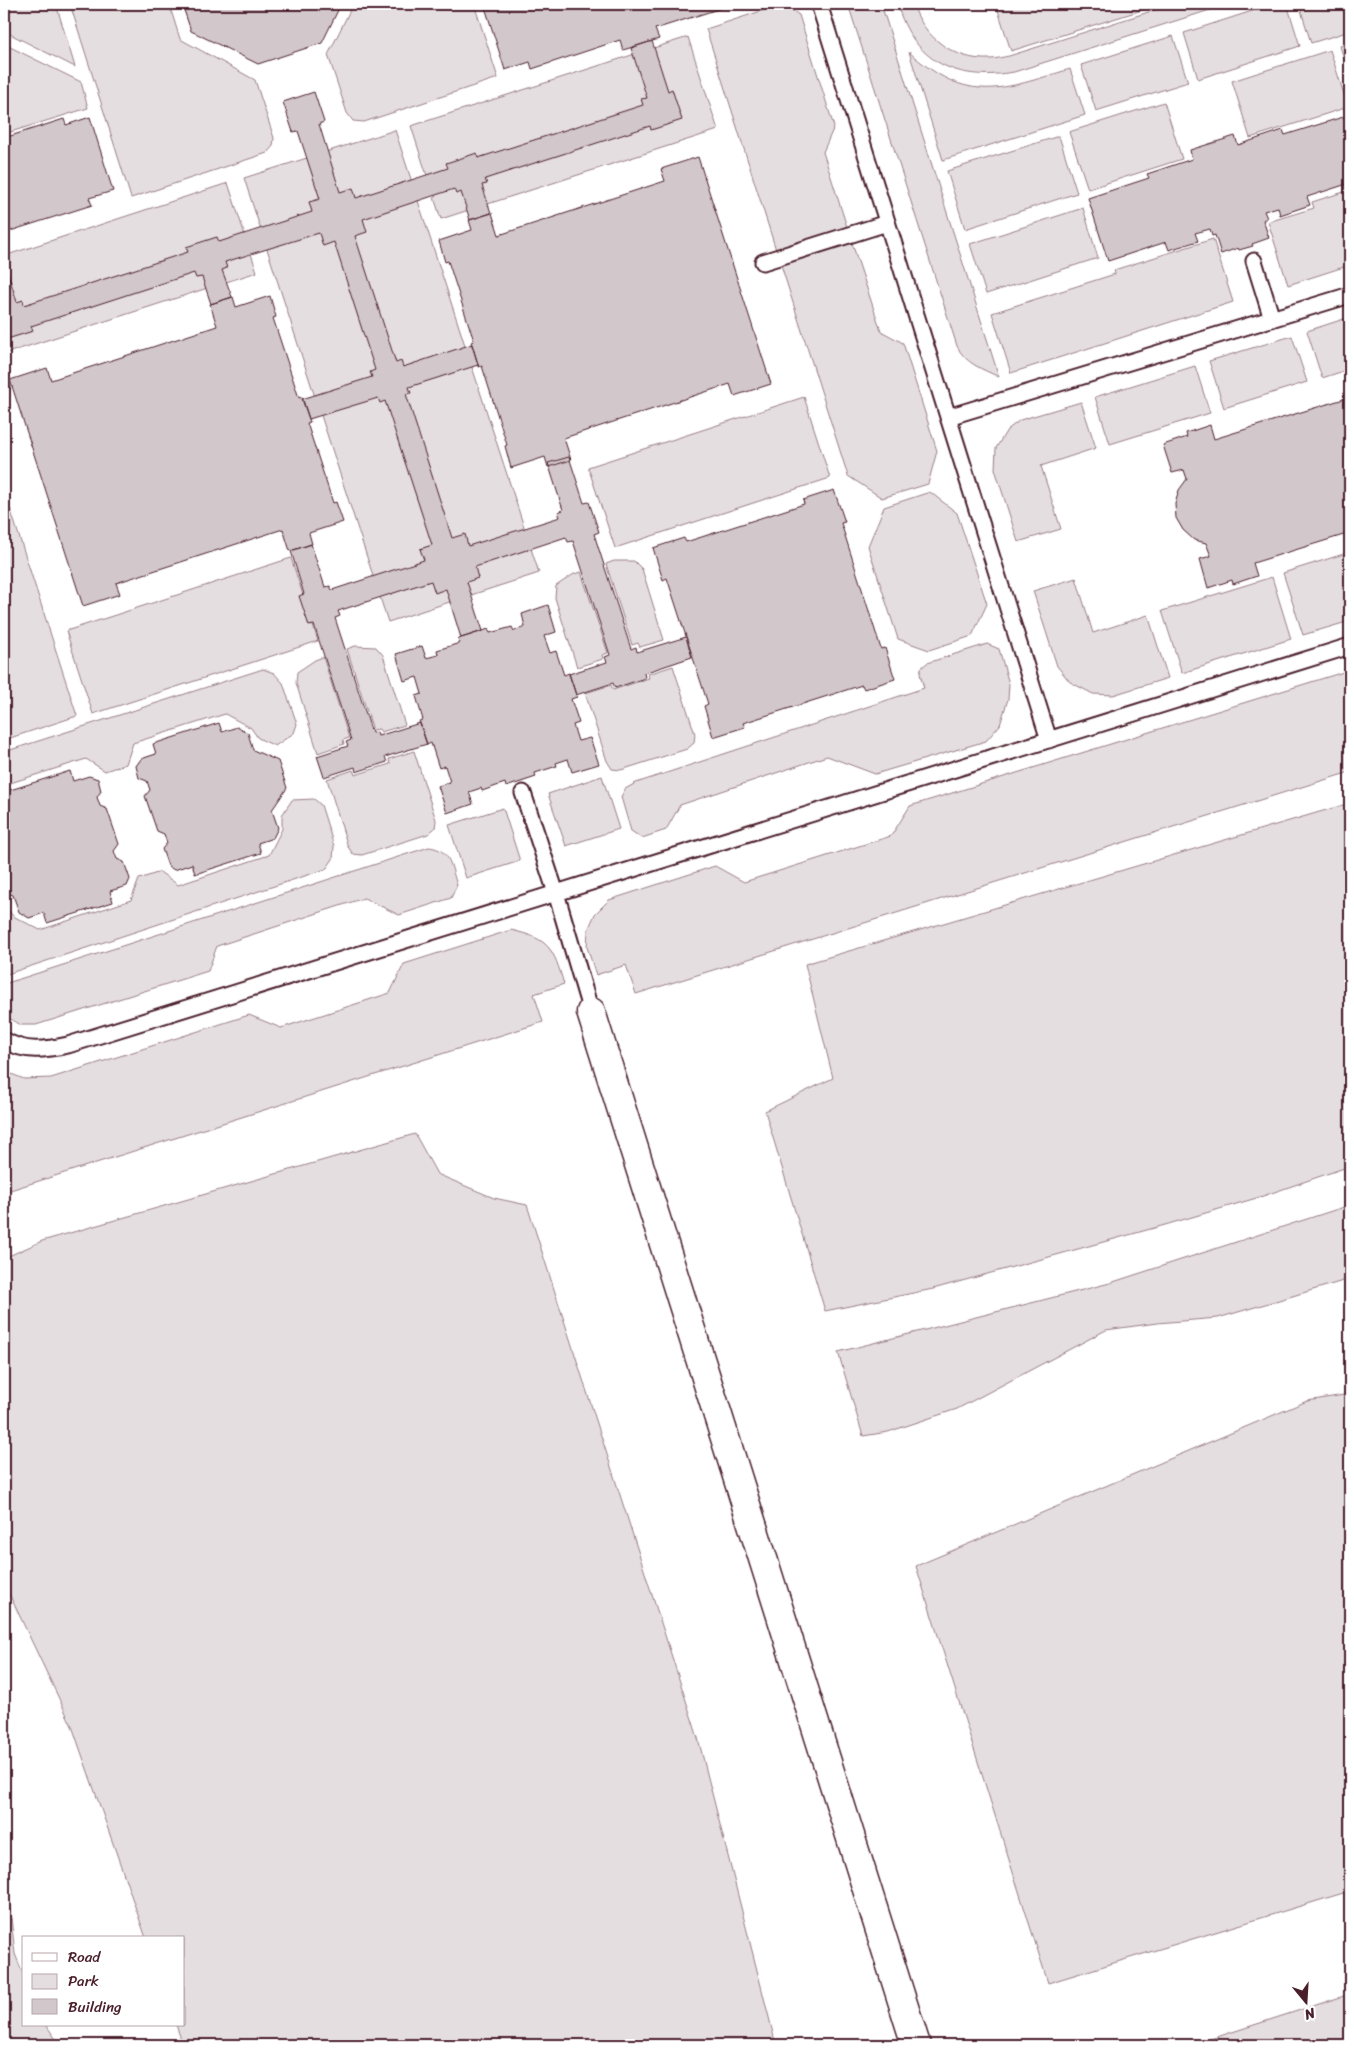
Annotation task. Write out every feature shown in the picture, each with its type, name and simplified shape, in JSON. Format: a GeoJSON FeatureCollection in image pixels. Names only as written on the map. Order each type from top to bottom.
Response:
{"type":"FeatureCollection","features":[{"type":"Feature","properties":{"kind":"street"},"geometry":{"type":"LineString","coordinates":[[591,1012],[916,2045]]}},
{"type":"Feature","properties":{"kind":"lane"},"geometry":{"type":"LineString","coordinates":[[819,4],[1049,740]]}},
{"type":"Feature","properties":{"kind":"lane"},"geometry":{"type":"LineString","coordinates":[[763,262],[887,223]]}},
{"type":"Feature","properties":{"kind":"lane"},"geometry":{"type":"LineString","coordinates":[[1254,262],[1272,319]]}},
{"type":"Feature","properties":{"kind":"lane"},"geometry":{"type":"LineString","coordinates":[[948,418],[1350,295]]}},
{"type":"Feature","properties":{"kind":"lane"},"geometry":{"type":"LineString","coordinates":[[4,1040],[16,1048],[41,1050],[68,1045],[1350,646]]}},
{"type":"Feature","properties":{"kind":"lane"},"geometry":{"type":"LineString","coordinates":[[524,793],[591,1012]]}},
{"type":"Feature","properties":{"kind":"green space"},"geometry":{"type":"Polygon","coordinates":[[[4,4],[56,4],[75,67],[4,31],[4,4]]]}},
{"type":"Feature","properties":{"kind":"green space"},"geometry":{"type":"Polygon","coordinates":[[[70,4],[169,4],[180,39],[255,80],[274,138],[273,146],[267,153],[131,198],[70,4]]]}},
{"type":"Feature","properties":{"kind":"green space"},"geometry":{"type":"Polygon","coordinates":[[[353,4],[474,4],[498,78],[364,122],[353,121],[347,113],[328,55],[353,4]]]}},
{"type":"Feature","properties":{"kind":"green space"},"geometry":{"type":"Polygon","coordinates":[[[783,4],[799,15],[834,127],[823,152],[847,227],[776,250],[706,29],[783,4]]]}},
{"type":"Feature","properties":{"kind":"green space"},"geometry":{"type":"Polygon","coordinates":[[[848,4],[881,4],[999,377],[970,362],[957,346],[848,4]]]}},
{"type":"Feature","properties":{"kind":"green space"},"geometry":{"type":"Polygon","coordinates":[[[897,4],[913,4],[924,27],[942,45],[965,56],[977,59],[990,59],[1009,56],[1174,4],[1229,4],[1014,72],[974,74],[940,64],[926,54],[914,40],[897,4]]]}},
{"type":"Feature","properties":{"kind":"green space"},"geometry":{"type":"Polygon","coordinates":[[[996,4],[1161,4],[1011,51],[996,4]]]}},
{"type":"Feature","properties":{"kind":"green space"},"geometry":{"type":"Polygon","coordinates":[[[1274,4],[1287,4],[1300,46],[1198,79],[1184,33],[1274,4]]]}},
{"type":"Feature","properties":{"kind":"green space"},"geometry":{"type":"Polygon","coordinates":[[[1299,4],[1350,4],[1350,31],[1311,43],[1299,4]]]}},
{"type":"Feature","properties":{"kind":"green space"},"geometry":{"type":"Polygon","coordinates":[[[1173,36],[1188,82],[1096,111],[1081,65],[1173,36]]]}},
{"type":"Feature","properties":{"kind":"green space"},"geometry":{"type":"Polygon","coordinates":[[[688,37],[718,130],[441,219],[411,126],[688,37]]]}},
{"type":"Feature","properties":{"kind":"green space"},"geometry":{"type":"Polygon","coordinates":[[[1350,43],[1350,79],[1340,46],[1350,43]]]}},
{"type":"Feature","properties":{"kind":"green space"},"geometry":{"type":"Polygon","coordinates":[[[4,44],[81,82],[88,108],[4,134],[4,44]]]}},
{"type":"Feature","properties":{"kind":"green space"},"geometry":{"type":"Polygon","coordinates":[[[1330,50],[1348,107],[1250,138],[1232,81],[1330,50]]]}},
{"type":"Feature","properties":{"kind":"green space"},"geometry":{"type":"Polygon","coordinates":[[[909,52],[930,69],[949,80],[968,86],[986,88],[1024,83],[1070,69],[1085,115],[943,160],[909,52]]]}},
{"type":"Feature","properties":{"kind":"green space"},"geometry":{"type":"Polygon","coordinates":[[[1164,102],[1182,159],[1088,189],[1069,132],[1164,102]]]}},
{"type":"Feature","properties":{"kind":"green space"},"geometry":{"type":"Polygon","coordinates":[[[395,130],[539,573],[388,622],[244,178],[395,130]]]}},
{"type":"Feature","properties":{"kind":"green space"},"geometry":{"type":"Polygon","coordinates":[[[1059,136],[1077,193],[965,229],[947,171],[1059,136]]]}},
{"type":"Feature","properties":{"kind":"green space"},"geometry":{"type":"Polygon","coordinates":[[[228,183],[257,272],[4,354],[4,256],[228,183]]]}},
{"type":"Feature","properties":{"kind":"green space"},"geometry":{"type":"Polygon","coordinates":[[[1350,190],[1350,265],[1288,285],[1268,222],[1314,208],[1312,202],[1350,190]]]}},
{"type":"Feature","properties":{"kind":"green space"},"geometry":{"type":"Polygon","coordinates":[[[1083,208],[1098,258],[986,294],[970,244],[1083,208]]]}},
{"type":"Feature","properties":{"kind":"green space"},"geometry":{"type":"Polygon","coordinates":[[[1213,239],[1233,302],[1011,373],[992,313],[1115,274],[1114,270],[1213,239]]]}},
{"type":"Feature","properties":{"kind":"green space"},"geometry":{"type":"Polygon","coordinates":[[[852,243],[881,331],[903,343],[937,451],[928,484],[882,498],[848,476],[781,265],[852,243]]]}},
{"type":"Feature","properties":{"kind":"green space"},"geometry":{"type":"Polygon","coordinates":[[[1350,317],[1350,369],[1322,378],[1307,331],[1350,317]]]}},
{"type":"Feature","properties":{"kind":"green space"},"geometry":{"type":"Polygon","coordinates":[[[1292,336],[1307,382],[1224,408],[1209,361],[1292,336]]]}},
{"type":"Feature","properties":{"kind":"green space"},"geometry":{"type":"Polygon","coordinates":[[[1195,366],[1210,413],[1110,444],[1095,397],[1195,366]]]}},
{"type":"Feature","properties":{"kind":"green space"},"geometry":{"type":"Polygon","coordinates":[[[804,397],[830,478],[615,548],[588,467],[804,397]]]}},
{"type":"Feature","properties":{"kind":"green space"},"geometry":{"type":"Polygon","coordinates":[[[1081,402],[1096,448],[1041,466],[1061,529],[1018,542],[995,469],[996,448],[1007,430],[1020,420],[1081,402]]]}},
{"type":"Feature","properties":{"kind":"green space"},"geometry":{"type":"Polygon","coordinates":[[[930,492],[957,513],[987,604],[972,636],[929,650],[898,639],[868,546],[884,507],[930,492]]]}},
{"type":"Feature","properties":{"kind":"green space"},"geometry":{"type":"Polygon","coordinates":[[[10,508],[77,716],[4,740],[4,510],[10,508]]]}},
{"type":"Feature","properties":{"kind":"green space"},"geometry":{"type":"Polygon","coordinates":[[[1350,552],[1350,621],[1303,635],[1283,573],[1350,552]]]}},
{"type":"Feature","properties":{"kind":"green space"},"geometry":{"type":"Polygon","coordinates":[[[291,558],[318,641],[93,714],[66,631],[291,558]]]}},
{"type":"Feature","properties":{"kind":"green space"},"geometry":{"type":"Polygon","coordinates":[[[614,561],[634,561],[642,569],[664,640],[640,647],[638,643],[632,645],[606,564],[614,561]]]}},
{"type":"Feature","properties":{"kind":"green space"},"geometry":{"type":"Polygon","coordinates":[[[581,572],[608,653],[602,655],[603,659],[577,667],[555,598],[556,586],[574,574],[581,572]]]}},
{"type":"Feature","properties":{"kind":"green space"},"geometry":{"type":"Polygon","coordinates":[[[1272,577],[1291,639],[1182,673],[1162,611],[1272,577]]]}},
{"type":"Feature","properties":{"kind":"green space"},"geometry":{"type":"Polygon","coordinates":[[[1076,578],[1093,633],[1148,615],[1168,678],[1113,695],[1093,694],[1070,682],[1057,666],[1033,591],[1076,578]]]}},
{"type":"Feature","properties":{"kind":"green space"},"geometry":{"type":"Polygon","coordinates":[[[987,644],[999,649],[1009,684],[1008,699],[1000,725],[986,741],[875,774],[827,756],[680,805],[666,830],[642,838],[631,831],[621,797],[625,789],[636,783],[924,688],[920,674],[921,668],[927,663],[987,644]]]}},
{"type":"Feature","properties":{"kind":"green space"},"geometry":{"type":"Polygon","coordinates":[[[355,646],[376,647],[383,655],[405,725],[381,732],[379,729],[373,730],[347,649],[355,646]]]}},
{"type":"Feature","properties":{"kind":"green space"},"geometry":{"type":"Polygon","coordinates":[[[323,657],[349,738],[343,740],[344,744],[318,753],[296,683],[297,672],[323,657]]]}},
{"type":"Feature","properties":{"kind":"green space"},"geometry":{"type":"Polygon","coordinates":[[[673,666],[695,734],[694,743],[687,749],[621,770],[612,769],[607,761],[585,693],[611,685],[613,690],[649,678],[648,674],[673,666]]]}},
{"type":"Feature","properties":{"kind":"green space"},"geometry":{"type":"Polygon","coordinates":[[[263,669],[274,673],[283,683],[297,724],[294,733],[275,746],[258,738],[251,728],[225,714],[133,743],[126,764],[105,771],[86,759],[4,785],[4,752],[263,669]]]}},
{"type":"Feature","properties":{"kind":"green space"},"geometry":{"type":"Polygon","coordinates":[[[1350,670],[1350,772],[636,994],[626,965],[596,975],[587,947],[588,930],[595,914],[609,900],[715,866],[744,882],[891,836],[910,806],[1350,670]]]}},
{"type":"Feature","properties":{"kind":"green space"},"geometry":{"type":"Polygon","coordinates":[[[414,751],[436,820],[435,828],[428,834],[362,855],[353,854],[348,847],[327,779],[353,770],[355,775],[390,764],[389,759],[414,751]]]}},
{"type":"Feature","properties":{"kind":"green space"},"geometry":{"type":"Polygon","coordinates":[[[602,776],[619,829],[566,846],[548,794],[602,776]]]}},
{"type":"Feature","properties":{"kind":"green space"},"geometry":{"type":"Polygon","coordinates":[[[314,799],[321,805],[334,846],[333,859],[326,869],[4,975],[4,905],[13,916],[40,930],[131,900],[139,879],[160,872],[178,885],[269,855],[282,829],[282,815],[292,800],[314,799]]]}},
{"type":"Feature","properties":{"kind":"green space"},"geometry":{"type":"Polygon","coordinates":[[[1350,803],[1350,1166],[1260,1197],[1165,1225],[933,1289],[825,1311],[765,1111],[833,1078],[805,964],[1350,803]]]}},
{"type":"Feature","properties":{"kind":"green space"},"geometry":{"type":"Polygon","coordinates":[[[503,808],[520,861],[466,878],[449,825],[503,808]]]}},
{"type":"Feature","properties":{"kind":"green space"},"geometry":{"type":"Polygon","coordinates":[[[429,847],[442,851],[449,860],[457,885],[451,898],[399,915],[364,898],[217,946],[208,971],[36,1025],[21,1025],[4,1015],[4,984],[429,847]]]}},
{"type":"Feature","properties":{"kind":"green space"},"geometry":{"type":"Polygon","coordinates":[[[511,930],[524,933],[542,942],[553,953],[557,962],[564,984],[534,994],[543,1022],[4,1192],[4,1071],[24,1079],[51,1078],[249,1015],[281,1028],[390,993],[404,964],[511,930]]]}},
{"type":"Feature","properties":{"kind":"green space"},"geometry":{"type":"Polygon","coordinates":[[[415,1134],[437,1174],[494,1198],[527,1205],[698,1738],[776,2045],[183,2045],[176,2026],[185,2026],[185,1936],[145,1936],[72,1726],[4,1583],[4,1258],[42,1241],[415,1134]]]}},
{"type":"Feature","properties":{"kind":"green space"},"geometry":{"type":"Polygon","coordinates":[[[1350,1205],[1350,1279],[1218,1318],[1157,1323],[1106,1330],[957,1409],[888,1432],[863,1436],[838,1352],[1110,1283],[1350,1205]]]}},
{"type":"Feature","properties":{"kind":"green space"},"geometry":{"type":"Polygon","coordinates":[[[1350,1394],[1350,1891],[1048,1983],[916,1566],[1307,1401],[1350,1394]]]}},
{"type":"Feature","properties":{"kind":"green space"},"geometry":{"type":"Polygon","coordinates":[[[4,1853],[15,1954],[22,1971],[22,2026],[47,2026],[60,2045],[4,2045],[4,1853]]]}},
{"type":"Feature","properties":{"kind":"green space"},"geometry":{"type":"Polygon","coordinates":[[[1350,1994],[1350,2045],[1192,2045],[1350,1994]]]}},
{"type":"Feature","properties":{"kind":"building"},"geometry":{"type":"Polygon","coordinates":[[[182,4],[341,4],[322,43],[258,64],[191,31],[182,4]]]}},
{"type":"Feature","properties":{"kind":"building"},"geometry":{"type":"Polygon","coordinates":[[[484,4],[734,4],[655,29],[659,39],[623,50],[620,40],[532,69],[530,62],[505,70],[484,4]]]}},
{"type":"Feature","properties":{"kind":"building"},"geometry":{"type":"Polygon","coordinates":[[[652,41],[668,91],[672,89],[682,120],[651,130],[650,126],[485,179],[487,184],[482,185],[491,213],[470,220],[461,192],[456,194],[454,189],[363,219],[367,232],[355,236],[396,363],[401,361],[403,367],[472,344],[478,365],[409,387],[411,393],[406,394],[452,538],[465,534],[468,546],[560,517],[558,512],[563,510],[548,463],[569,457],[584,503],[589,502],[599,532],[594,534],[631,649],[636,647],[637,652],[686,637],[692,657],[644,673],[645,678],[615,688],[613,683],[576,695],[569,674],[607,662],[605,657],[610,655],[573,541],[568,542],[566,537],[475,567],[478,578],[467,582],[483,631],[461,638],[446,589],[435,593],[431,581],[338,611],[340,616],[335,618],[372,733],[377,732],[378,736],[420,723],[427,744],[385,757],[387,762],[356,772],[355,767],[324,777],[317,756],[348,746],[346,742],[351,740],[314,625],[309,626],[299,596],[304,594],[291,551],[311,544],[325,587],[330,586],[332,590],[424,560],[420,549],[432,545],[385,401],[380,403],[378,398],[309,419],[302,399],[372,377],[370,372],[375,370],[334,242],[323,246],[319,233],[225,262],[227,268],[222,270],[232,297],[211,304],[202,277],[196,278],[194,273],[31,326],[33,331],[4,340],[4,260],[17,302],[23,300],[24,305],[188,252],[186,247],[217,237],[219,242],[312,212],[309,202],[320,199],[298,131],[293,132],[283,102],[314,92],[324,122],[319,124],[340,192],[353,188],[356,198],[448,168],[446,163],[477,153],[478,158],[643,105],[641,99],[647,98],[631,48],[652,41]]]}},
{"type":"Feature","properties":{"kind":"building"},"geometry":{"type":"Polygon","coordinates":[[[1346,116],[1350,128],[1350,183],[1307,197],[1310,205],[1280,215],[1278,207],[1264,211],[1267,218],[1263,220],[1269,238],[1252,244],[1253,246],[1239,250],[1238,248],[1221,254],[1215,235],[1212,236],[1210,229],[1195,233],[1198,241],[1169,250],[1166,242],[1108,261],[1088,198],[1149,178],[1147,174],[1192,159],[1190,150],[1235,136],[1238,145],[1283,130],[1285,135],[1346,116]]]}},
{"type":"Feature","properties":{"kind":"building"},"geometry":{"type":"Polygon","coordinates":[[[90,117],[113,191],[89,198],[92,205],[4,233],[4,138],[64,119],[66,125],[90,117]]]}},
{"type":"Feature","properties":{"kind":"building"},"geometry":{"type":"Polygon","coordinates":[[[698,157],[771,384],[734,396],[730,384],[564,438],[571,460],[548,467],[545,457],[511,468],[505,446],[507,445],[482,366],[479,367],[471,342],[474,341],[448,261],[445,262],[439,241],[472,230],[469,220],[492,213],[499,235],[665,181],[661,169],[698,157]]]}},
{"type":"Feature","properties":{"kind":"building"},"geometry":{"type":"Polygon","coordinates":[[[270,296],[276,317],[273,318],[299,398],[302,397],[310,422],[307,423],[333,503],[336,502],[343,522],[309,533],[312,544],[290,551],[283,529],[116,583],[120,594],[83,606],[10,380],[47,368],[51,380],[217,326],[210,304],[233,297],[236,307],[270,296]]]}},
{"type":"Feature","properties":{"kind":"building"},"geometry":{"type":"Polygon","coordinates":[[[1350,397],[1350,533],[1253,563],[1257,576],[1233,584],[1232,580],[1208,588],[1200,559],[1211,556],[1206,543],[1194,540],[1183,530],[1176,518],[1175,504],[1179,490],[1187,479],[1184,470],[1172,473],[1163,445],[1187,437],[1186,433],[1210,425],[1214,439],[1350,397]]]}},
{"type":"Feature","properties":{"kind":"building"},"geometry":{"type":"Polygon","coordinates":[[[834,490],[845,522],[841,523],[881,649],[885,648],[895,679],[864,689],[862,685],[743,723],[745,727],[713,737],[704,706],[708,704],[667,578],[663,580],[653,548],[684,538],[686,542],[804,504],[803,500],[834,490]]]}},
{"type":"Feature","properties":{"kind":"building"},"geometry":{"type":"Polygon","coordinates":[[[548,605],[556,632],[544,636],[550,653],[556,651],[564,675],[569,673],[577,697],[571,699],[579,723],[573,725],[578,741],[590,738],[599,764],[572,772],[568,759],[556,763],[557,766],[535,773],[536,777],[506,787],[505,783],[482,791],[481,788],[469,792],[473,804],[447,813],[438,786],[450,782],[445,766],[439,768],[431,743],[427,745],[419,721],[423,720],[416,696],[422,694],[417,677],[404,681],[396,654],[422,646],[426,658],[438,655],[437,650],[460,643],[458,639],[488,629],[490,633],[512,627],[514,631],[525,627],[522,614],[548,605]]]}},
{"type":"Feature","properties":{"kind":"building"},"geometry":{"type":"Polygon","coordinates":[[[219,723],[222,732],[237,727],[248,733],[253,750],[278,761],[287,788],[272,810],[278,828],[273,838],[258,843],[261,853],[195,874],[192,864],[174,870],[168,866],[162,849],[167,843],[164,834],[157,831],[145,796],[150,790],[147,781],[139,778],[136,766],[141,759],[156,754],[153,744],[219,723]]]}},
{"type":"Feature","properties":{"kind":"building"},"geometry":{"type":"Polygon","coordinates":[[[70,771],[73,781],[89,776],[98,779],[101,791],[97,797],[100,806],[107,809],[119,844],[114,851],[117,859],[124,862],[130,879],[127,886],[110,891],[113,902],[47,923],[44,913],[29,918],[19,912],[13,895],[4,892],[4,804],[8,803],[4,792],[70,771]]]}}]}
